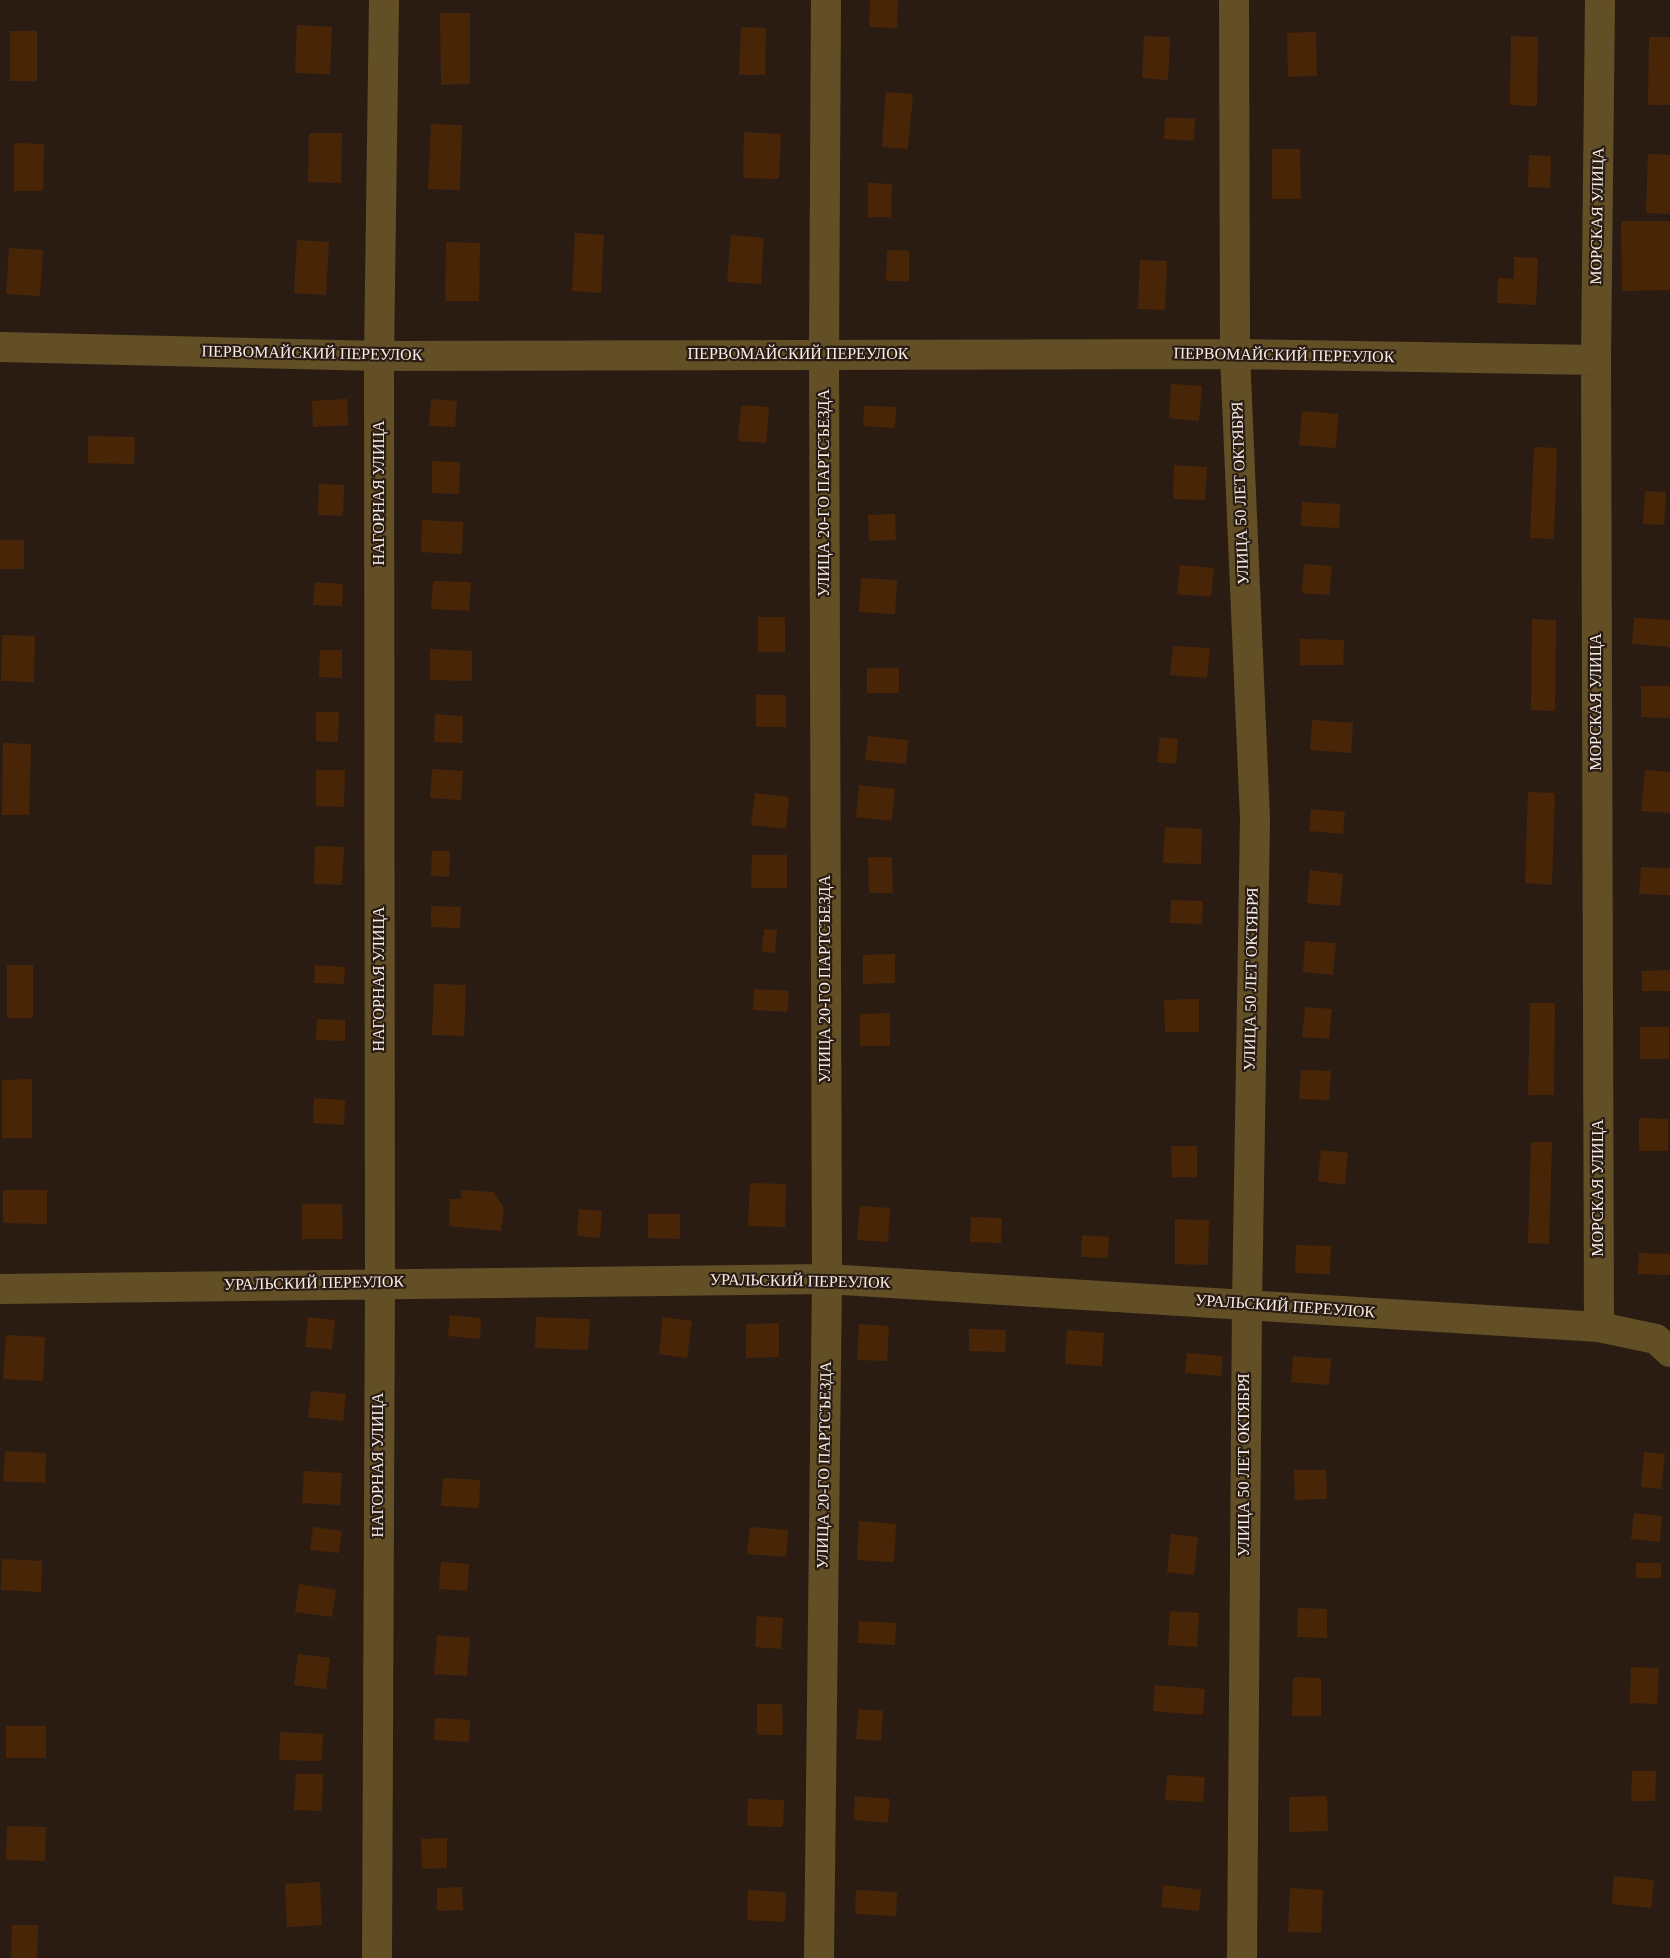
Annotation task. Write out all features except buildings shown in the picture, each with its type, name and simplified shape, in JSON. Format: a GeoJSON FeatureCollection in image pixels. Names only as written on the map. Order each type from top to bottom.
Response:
{"type":"FeatureCollection","features":[{"type":"Feature","properties":{"kind":"street","name":"НАГОРНАЯ УЛИЦА"},"geometry":{"type":"LineString","coordinates":[[377,1958],[380,1283],[379,356],[384,0]]}},
{"type":"Feature","properties":{"kind":"street","name":"УЛИЦА 20-ГО ПАРТСЪЕЗДА"},"geometry":{"type":"LineString","coordinates":[[819,1958],[827,1280],[824,354],[826,0]]}},
{"type":"Feature","properties":{"kind":"street","name":"УЛИЦА 50 ЛЕТ ОКТЯБРЯ"},"geometry":{"type":"LineString","coordinates":[[1234,0],[1235,354],[1255,819],[1247,1305],[1242,1958]]}},
{"type":"Feature","properties":{"kind":"street","name":"МОРСКАЯ УЛИЦА"},"geometry":{"type":"LineString","coordinates":[[1599,1327],[1596,360],[1600,0]]}},
{"type":"Feature","properties":{"kind":"street","name":"ПЕРВОМАЙСКИЙ ПЕРЕУЛОК"},"geometry":{"type":"LineString","coordinates":[[0,347],[379,356],[1235,354],[1596,360]]}},
{"type":"Feature","properties":{"kind":"street","name":"УРАЛЬСКИЙ ПЕРЕУЛОК"},"geometry":{"type":"LineString","coordinates":[[0,1289],[380,1283],[827,1280],[1599,1327]]}},
{"type":"Feature","properties":{"kind":"street"},"geometry":{"type":"LineString","coordinates":[[1599,1327],[1656,1339],[1670,1352]]}}]}
